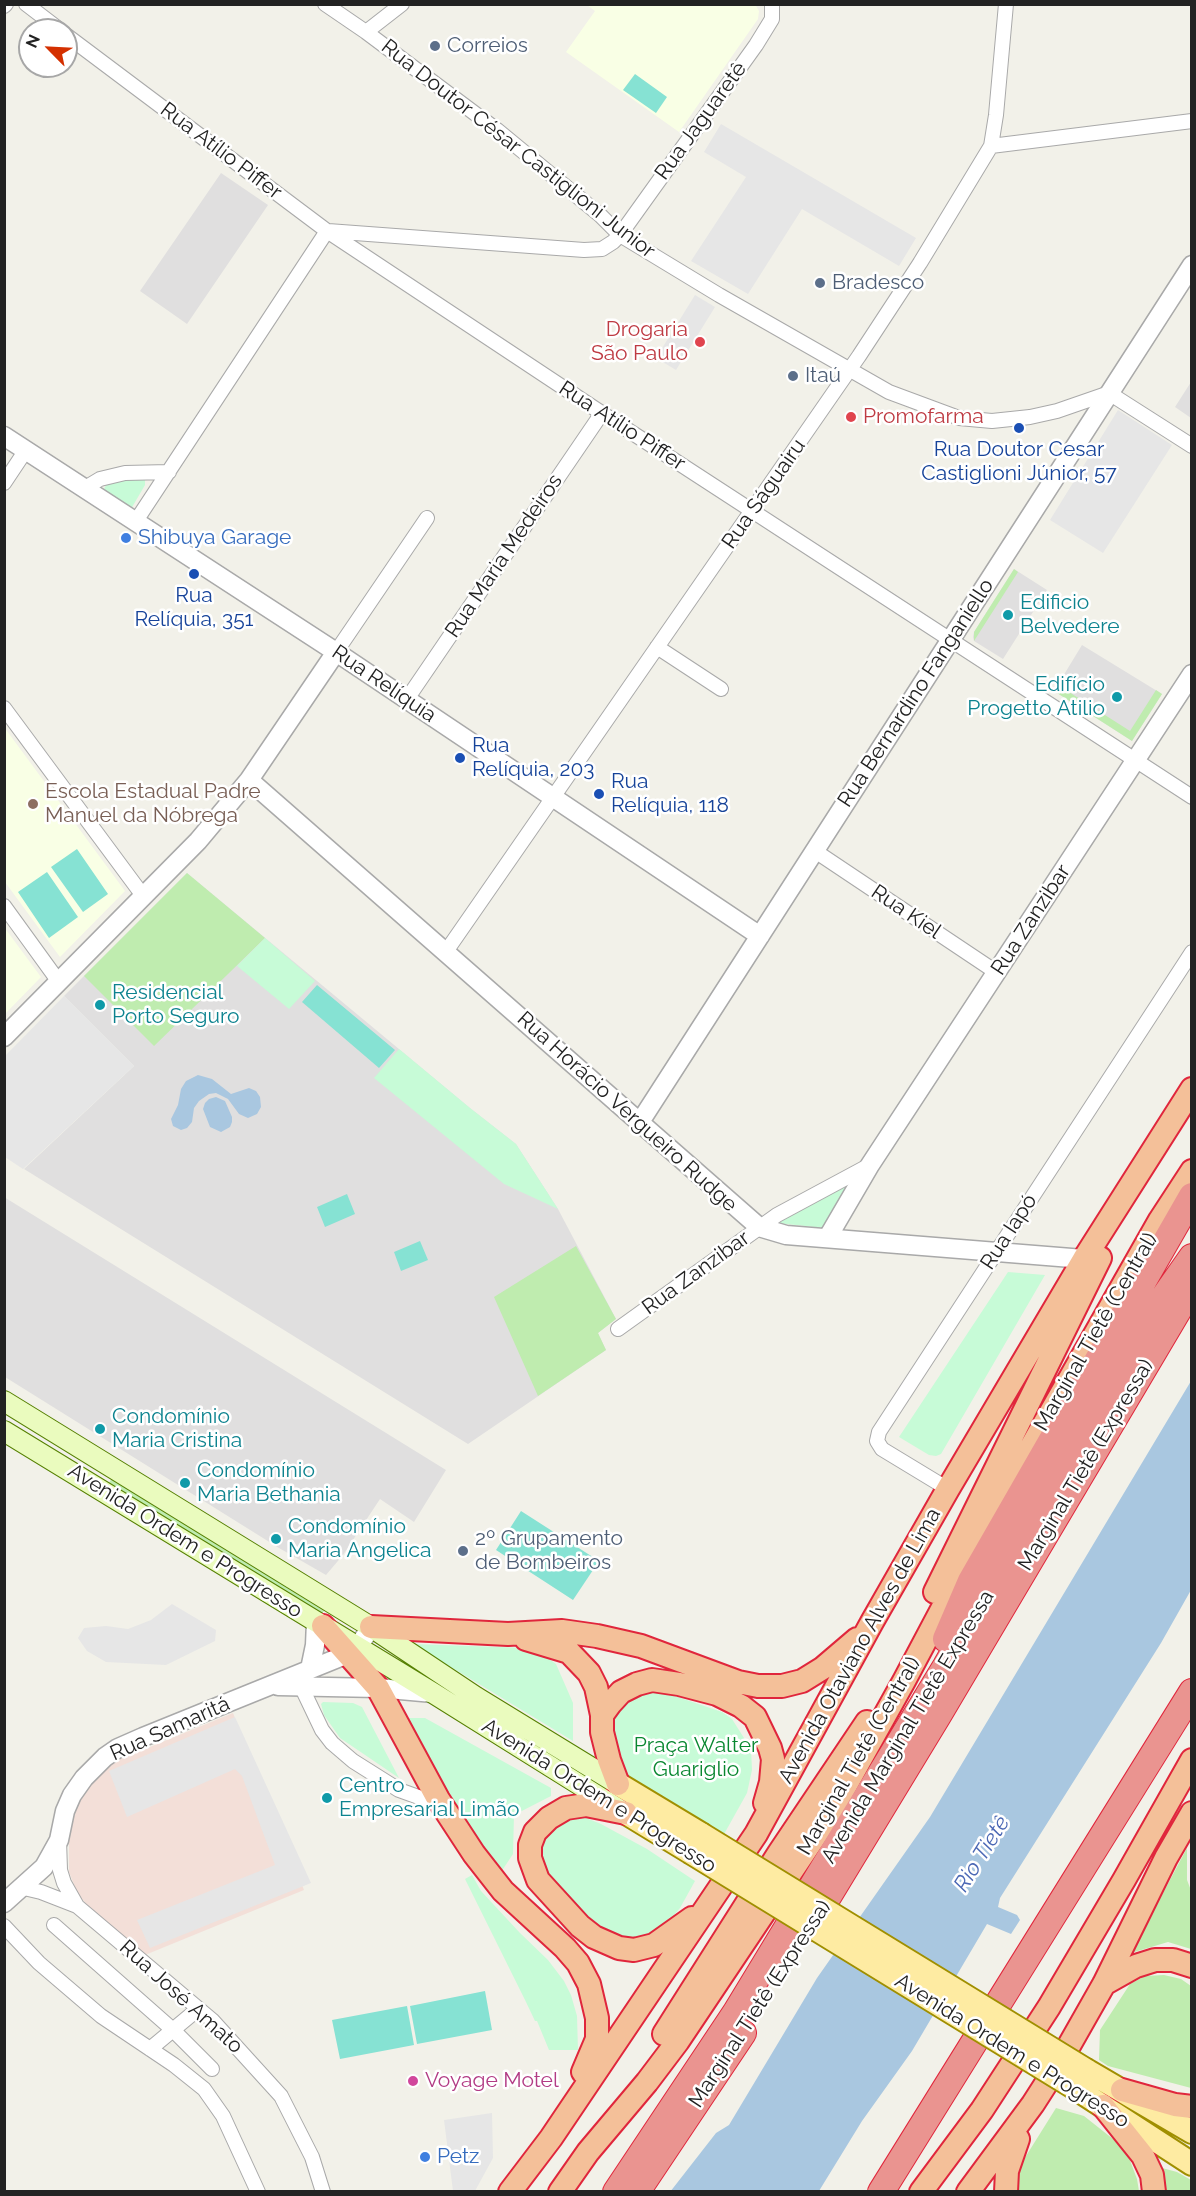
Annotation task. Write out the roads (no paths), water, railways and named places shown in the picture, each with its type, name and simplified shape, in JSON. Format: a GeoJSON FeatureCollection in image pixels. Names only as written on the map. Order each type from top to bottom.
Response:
{"type":"FeatureCollection","features":[{"type":"Feature","properties":{"kind":"highway","name":"Avenida Otaviano Alves de Lima"},"geometry":{"type":"LineString","coordinates":[[510,2192],[551,2138],[756,1834],[948,1489],[1084,1259],[1124,1199],[1191,1089]]}},
{"type":"Feature","properties":{"kind":"highway","name":"Marginal Tietê (Central)"},"geometry":{"type":"LineString","coordinates":[[560,2192],[588,2152],[678,2041],[830,1814],[995,1510],[1160,1220],[1191,1171]]}},
{"type":"Feature","properties":{"kind":"highway"},"geometry":{"type":"LineString","coordinates":[[946,1666],[943,1648],[970,1581],[1191,1196]]}},
{"type":"Feature","properties":{"kind":"highway"},"geometry":{"type":"LineString","coordinates":[[588,2152],[779,1853],[870,1717],[1080,1301],[1118,1219],[1124,1199]]}},
{"type":"Feature","properties":{"kind":"highway","name":"Avenida Marginal Tietê Expressa"},"geometry":{"type":"LineString","coordinates":[[616,2192],[736,2012],[946,1666],[1119,1361],[1191,1257]]}},
{"type":"Feature","properties":{"kind":"highway","name":"Marginal Tietê (Expressa)"},"geometry":{"type":"LineString","coordinates":[[637,2192],[736,2044],[843,1872],[1191,1287]]}},
{"type":"Feature","properties":{"kind":"highway"},"geometry":{"type":"LineString","coordinates":[[371,1627],[508,1634],[562,1631],[597,1636],[641,1646],[738,1682],[758,1686],[782,1686],[802,1681],[823,1668],[856,1641],[872,1622]]}},
{"type":"Feature","properties":{"kind":"highway"},"geometry":{"type":"LineString","coordinates":[[320,1624],[353,1650],[378,1688],[438,1799],[474,1854],[503,1890],[565,1948],[578,1964],[589,1984],[596,2010],[597,2039],[551,2138]]}},
{"type":"Feature","properties":{"kind":"highway"},"geometry":{"type":"LineString","coordinates":[[508,1634],[569,1652],[579,1661],[596,1687],[606,1750],[618,1784]]}},
{"type":"Feature","properties":{"kind":"highway"},"geometry":{"type":"LineString","coordinates":[[602,1715],[621,1692],[652,1680],[680,1684],[717,1694],[741,1706],[755,1717],[773,1759],[771,1782],[756,1834]]}},
{"type":"Feature","properties":{"kind":"highway"},"geometry":{"type":"LineString","coordinates":[[881,2192],[1191,1692]]}},
{"type":"Feature","properties":{"kind":"highway"},"geometry":{"type":"LineString","coordinates":[[921,2192],[982,2110],[1081,1955],[1191,1760]]}},
{"type":"Feature","properties":{"kind":"highway"},"geometry":{"type":"LineString","coordinates":[[626,1813],[586,1805],[566,1808],[549,1818],[535,1832],[530,1845],[530,1858],[538,1880],[580,1926],[594,1937],[620,1948],[634,1950],[654,1946],[708,1907]]}},
{"type":"Feature","properties":{"kind":"highway"},"geometry":{"type":"LineString","coordinates":[[968,2192],[1033,2104],[1104,1984],[1166,1857],[1191,1813]]}},
{"type":"Feature","properties":{"kind":"highway"},"geometry":{"type":"LineString","coordinates":[[1104,1984],[1136,1966],[1155,1960],[1173,1960],[1191,1966]]}},
{"type":"Feature","properties":{"kind":"highway"},"geometry":{"type":"LineString","coordinates":[[1122,2090],[1175,2105],[1191,2107]]}},
{"type":"Feature","properties":{"kind":"highway"},"geometry":{"type":"LineString","coordinates":[[1006,2192],[1006,2171],[1009,2161],[1033,2104]]}},
{"type":"Feature","properties":{"kind":"highway"},"geometry":{"type":"LineString","coordinates":[[1103,2106],[1143,2156],[1152,2175],[1154,2192]]}},
{"type":"Feature","properties":{"kind":"highway"},"geometry":{"type":"LineString","coordinates":[[940,2192],[977,2138],[982,2110]]}},
{"type":"Feature","properties":{"kind":"main road","name":"Avenida Ordem e Progresso"},"geometry":{"type":"LineString","coordinates":[[4,1401],[371,1627],[476,1697],[618,1784],[695,1843],[1081,2079],[1122,2090],[1191,2132]]}},
{"type":"Feature","properties":{"kind":"main road","name":"Avenida Ordem e Progresso"},"geometry":{"type":"LineString","coordinates":[[4,1431],[320,1624]]}},
{"type":"Feature","properties":{"kind":"main road","name":"Avenida Ordem e Progresso"},"geometry":{"type":"LineString","coordinates":[[353,1650],[434,1693],[626,1813],[695,1843]]}},
{"type":"Feature","properties":{"kind":"main road","name":"Avenida Ordem e Progresso"},"geometry":{"type":"LineString","coordinates":[[1081,2079],[1103,2106],[1191,2164]]}},
{"type":"Feature","properties":{"kind":"street"},"geometry":{"type":"LineString","coordinates":[[26,4],[44,18]]}},
{"type":"Feature","properties":{"kind":"street","name":"Rua Doutor César Castiglioni Junior"},"geometry":{"type":"LineString","coordinates":[[325,4],[497,130],[620,234],[659,260],[889,392],[959,418],[981,420],[1030,417],[1057,411],[1109,393]]}},
{"type":"Feature","properties":{"kind":"street"},"geometry":{"type":"LineString","coordinates":[[366,32],[402,4]]}},
{"type":"Feature","properties":{"kind":"street","name":"Rua Jaguaretê"},"geometry":{"type":"LineString","coordinates":[[620,234],[756,45],[772,19],[772,4]]}},
{"type":"Feature","properties":{"kind":"street","name":"Rua Ságuairu"},"geometry":{"type":"LineString","coordinates":[[445,953],[849,371],[920,263],[991,146],[1006,4]]}},
{"type":"Feature","properties":{"kind":"street","name":"Rua Atílio Piffer"},"geometry":{"type":"LineString","coordinates":[[78,44],[327,231],[1191,797]]}},
{"type":"Feature","properties":{"kind":"street"},"geometry":{"type":"LineString","coordinates":[[991,146],[1191,121]]}},
{"type":"Feature","properties":{"kind":"street"},"geometry":{"type":"LineString","coordinates":[[136,521],[327,231],[584,250],[602,249],[614,242],[620,234]]}},
{"type":"Feature","properties":{"kind":"street","name":"Rua Bernardino Fanganiello"},"geometry":{"type":"LineString","coordinates":[[640,1122],[1191,265]]}},
{"type":"Feature","properties":{"kind":"street"},"geometry":{"type":"LineString","coordinates":[[1109,393],[1191,446]]}},
{"type":"Feature","properties":{"kind":"street","name":"Rua Maria Medeiros"},"geometry":{"type":"LineString","coordinates":[[407,699],[602,413]]}},
{"type":"Feature","properties":{"kind":"street","name":"Rua Relíquia"},"geometry":{"type":"LineString","coordinates":[[4,436],[336,652],[760,936]]}},
{"type":"Feature","properties":{"kind":"street"},"geometry":{"type":"LineString","coordinates":[[4,483],[26,450]]}},
{"type":"Feature","properties":{"kind":"street"},"geometry":{"type":"LineString","coordinates":[[85,488],[100,479],[124,472],[169,472]]}},
{"type":"Feature","properties":{"kind":"street"},"geometry":{"type":"LineString","coordinates":[[4,1037],[198,842],[249,780],[428,518]]}},
{"type":"Feature","properties":{"kind":"street"},"geometry":{"type":"LineString","coordinates":[[657,647],[721,689]]}},
{"type":"Feature","properties":{"kind":"street","name":"Rua Zanzibar"},"geometry":{"type":"LineString","coordinates":[[828,1238],[870,1166],[1191,674]]}},
{"type":"Feature","properties":{"kind":"street"},"geometry":{"type":"LineString","coordinates":[[4,708],[144,897]]}},
{"type":"Feature","properties":{"kind":"street","name":"Rua Horácio Vergueiro Rudge"},"geometry":{"type":"LineString","coordinates":[[249,780],[759,1227],[786,1235],[1084,1259]]}},
{"type":"Feature","properties":{"kind":"street","name":"Rua Kiel"},"geometry":{"type":"LineString","coordinates":[[815,851],[996,972]]}},
{"type":"Feature","properties":{"kind":"street"},"geometry":{"type":"LineString","coordinates":[[4,906],[59,982]]}},
{"type":"Feature","properties":{"kind":"street","name":"Rua Iapó"},"geometry":{"type":"LineString","coordinates":[[948,1489],[882,1449],[877,1437],[1191,952]]}},
{"type":"Feature","properties":{"kind":"street","name":"Rua Zanzibar"},"geometry":{"type":"LineString","coordinates":[[618,1329],[759,1227],[821,1190],[870,1166]]}},
{"type":"Feature","properties":{"kind":"street"},"geometry":{"type":"LineString","coordinates":[[310,1669],[320,1624]]}},
{"type":"Feature","properties":{"kind":"street"},"geometry":{"type":"LineString","coordinates":[[353,1650],[371,1627]]}},
{"type":"Feature","properties":{"kind":"street","name":"Rua Samaritá"},"geometry":{"type":"LineString","coordinates":[[4,1903],[24,1888],[44,1867],[59,1840],[65,1810],[72,1795],[84,1778],[105,1757],[118,1748],[143,1737],[353,1650]]}},
{"type":"Feature","properties":{"kind":"street","name":"Rua Samaritá"},"geometry":{"type":"LineString","coordinates":[[270,1686],[378,1688],[434,1693]]}},
{"type":"Feature","properties":{"kind":"street"},"geometry":{"type":"LineString","coordinates":[[301,1686],[322,1730],[332,1743],[353,1761],[399,1790],[424,1799],[438,1799]]}},
{"type":"Feature","properties":{"kind":"street"},"geometry":{"type":"LineString","coordinates":[[315,1715],[316,1700],[321,1687]]}},
{"type":"Feature","properties":{"kind":"street","name":"Rua José Amato"},"geometry":{"type":"LineString","coordinates":[[59,1840],[60,1870],[64,1883],[77,1906]]}},
{"type":"Feature","properties":{"kind":"street","name":"Rua José Amato"},"geometry":{"type":"LineString","coordinates":[[24,1888],[77,1906],[198,2009],[241,2050],[281,2096],[312,2157],[323,2192]]}},
{"type":"Feature","properties":{"kind":"street"},"geometry":{"type":"LineString","coordinates":[[54,1925],[173,2030],[212,2069]]}},
{"type":"Feature","properties":{"kind":"street"},"geometry":{"type":"LineString","coordinates":[[4,1926],[39,1963],[100,2016],[174,2065],[204,2089],[224,2116],[258,2192]]}},
{"type":"Feature","properties":{"kind":"street"},"geometry":{"type":"LineString","coordinates":[[150,2049],[198,2009]]}},
{"type":"Feature","properties":{"kind":"water"},"geometry":{"type":"Polygon","coordinates":[[[198,1075],[212,1079],[231,1094],[249,1088],[256,1091],[260,1097],[261,1107],[257,1114],[248,1118],[239,1114],[228,1099],[216,1093],[209,1094],[194,1108],[192,1122],[187,1128],[181,1130],[173,1126],[171,1119],[178,1105],[181,1089],[186,1081],[198,1075]]]}},
{"type":"Feature","properties":{"kind":"water"},"geometry":{"type":"Polygon","coordinates":[[[216,1097],[225,1101],[232,1117],[230,1127],[221,1132],[210,1127],[203,1109],[209,1099],[216,1097]]]}},
{"type":"Feature","properties":{"kind":"water","name":"Rio Tietê"},"geometry":{"type":"Polygon","coordinates":[[[1191,1381],[1191,1590],[1161,1643],[1000,1898],[998,1907],[1017,1915],[1020,1920],[1011,1934],[987,1924],[912,2051],[862,2121],[819,2191],[670,2192],[716,2133],[729,2125],[817,1978],[930,1817],[1191,1381]]]}},
{"type":"Feature","properties":{"kind":"place","name":"Correios"},"geometry":{"type":"Point","coordinates":[435,46]}},
{"type":"Feature","properties":{"kind":"place","name":"Bradesco"},"geometry":{"type":"Point","coordinates":[820,283]}},
{"type":"Feature","properties":{"kind":"place","name":"Drogaria São Paulo"},"geometry":{"type":"Point","coordinates":[700,342]}},
{"type":"Feature","properties":{"kind":"place","name":"Itaú"},"geometry":{"type":"Point","coordinates":[793,376]}},
{"type":"Feature","properties":{"kind":"place","name":"Promofarma"},"geometry":{"type":"Point","coordinates":[851,417]}},
{"type":"Feature","properties":{"kind":"place","name":"Rua Doutor Cesar Castiglioni Júnior, 57"},"geometry":{"type":"Point","coordinates":[1019,428]}},
{"type":"Feature","properties":{"kind":"place","name":"Shibuya Garage"},"geometry":{"type":"Point","coordinates":[126,538]}},
{"type":"Feature","properties":{"kind":"place","name":"Rua Relíquia, 351"},"geometry":{"type":"Point","coordinates":[194,574]}},
{"type":"Feature","properties":{"kind":"place","name":"Edificio Belvedere"},"geometry":{"type":"Point","coordinates":[1008,615]}},
{"type":"Feature","properties":{"kind":"place","name":"Edifício Progetto Atilio"},"geometry":{"type":"Point","coordinates":[1117,697]}},
{"type":"Feature","properties":{"kind":"place","name":"Rua Relíquia, 203"},"geometry":{"type":"Point","coordinates":[460,758]}},
{"type":"Feature","properties":{"kind":"place","name":"Rua Relíquia, 118"},"geometry":{"type":"Point","coordinates":[599,794]}},
{"type":"Feature","properties":{"kind":"place","name":"Escola Estadual Padre Manuel da Nóbrega"},"geometry":{"type":"Point","coordinates":[33,804]}},
{"type":"Feature","properties":{"kind":"place","name":"Residencial Porto Seguro"},"geometry":{"type":"Point","coordinates":[100,1005]}},
{"type":"Feature","properties":{"kind":"place","name":"Condomínio Maria Cristina"},"geometry":{"type":"Point","coordinates":[100,1429]}},
{"type":"Feature","properties":{"kind":"place","name":"Condomínio Maria Bethania"},"geometry":{"type":"Point","coordinates":[185,1483]}},
{"type":"Feature","properties":{"kind":"place","name":"Condomínio Maria Angelica"},"geometry":{"type":"Point","coordinates":[276,1539]}},
{"type":"Feature","properties":{"kind":"place","name":"2º Grupamento de Bombeiros"},"geometry":{"type":"Point","coordinates":[463,1551]}},
{"type":"Feature","properties":{"kind":"place","name":"Centro Empresarial Limão"},"geometry":{"type":"Point","coordinates":[327,1798]}},
{"type":"Feature","properties":{"kind":"place","name":"Voyage Motel"},"geometry":{"type":"Point","coordinates":[413,2081]}},
{"type":"Feature","properties":{"kind":"place","name":"Petz"},"geometry":{"type":"Point","coordinates":[425,2157]}},
{"type":"Feature","properties":{"kind":"park label","name":"Praça Walter Guariglio"},"geometry":{"type":"Point","coordinates":[696,1758]}}]}
